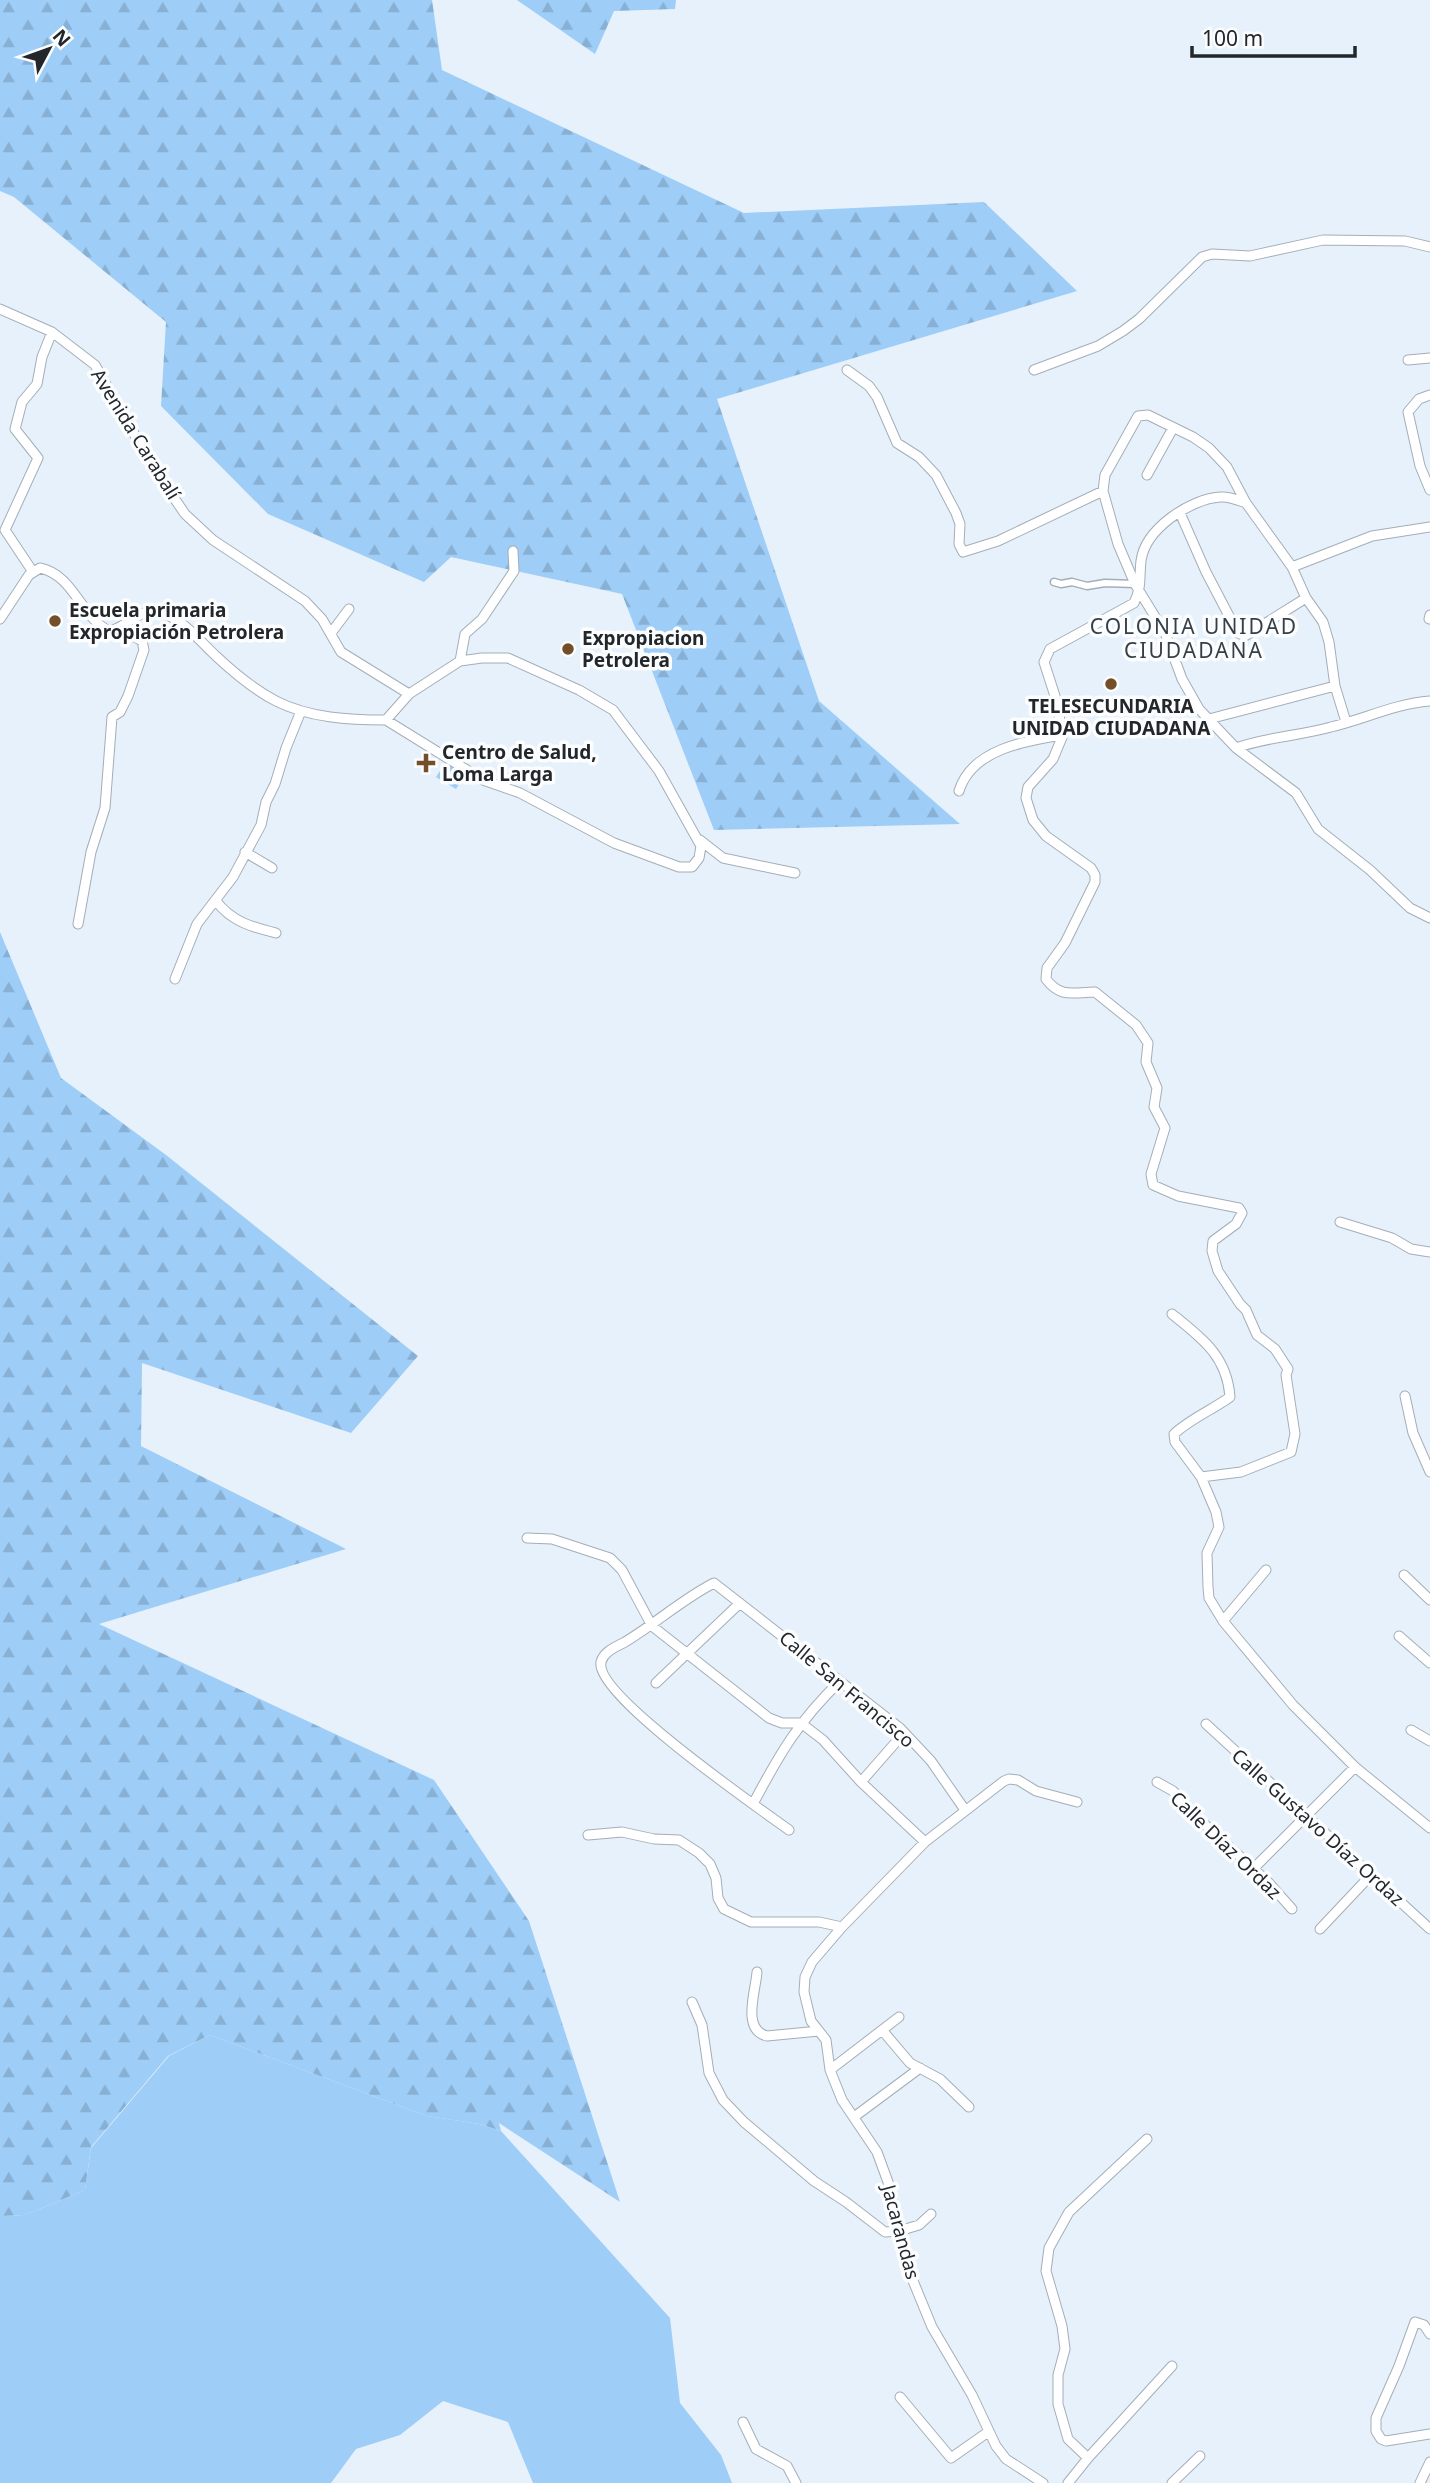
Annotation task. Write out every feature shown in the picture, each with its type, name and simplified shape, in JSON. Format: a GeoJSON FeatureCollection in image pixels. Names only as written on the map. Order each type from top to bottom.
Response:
{"type":"FeatureCollection","features":[{"type":"Feature","properties":{"kind":"street"},"geometry":{"type":"LineString","coordinates":[[1034,370],[1098,346],[1123,331],[1139,319],[1202,257],[1212,254],[1250,256],[1323,240],[1405,242],[1430,247]]}},
{"type":"Feature","properties":{"kind":"street","name":"Avenida Carabalí"},"geometry":{"type":"LineString","coordinates":[[0,310],[52,332],[95,365],[153,467],[185,514],[213,540],[305,601],[323,620],[341,652],[409,694]]}},
{"type":"Feature","properties":{"kind":"street"},"geometry":{"type":"LineString","coordinates":[[33,572],[5,530],[38,458],[15,429],[22,402],[37,384],[42,358],[52,332]]}},
{"type":"Feature","properties":{"kind":"street"},"geometry":{"type":"LineString","coordinates":[[1408,360],[1430,358]]}},
{"type":"Feature","properties":{"kind":"street"},"geometry":{"type":"LineString","coordinates":[[847,370],[869,386],[877,397],[897,443],[919,457],[936,475],[960,524],[959,544],[963,552],[999,541],[1103,491]]}},
{"type":"Feature","properties":{"kind":"street"},"geometry":{"type":"LineString","coordinates":[[1430,395],[1419,399],[1408,412],[1420,466],[1430,490]]}},
{"type":"Feature","properties":{"kind":"street"},"geometry":{"type":"LineString","coordinates":[[1346,722],[1335,687],[1324,622],[1306,598],[1292,567],[1247,503],[1227,467],[1213,447],[1148,415],[1138,416],[1105,475],[1103,491],[1118,544],[1138,588],[1166,633],[1182,679],[1199,709],[1236,748],[1296,793],[1318,829],[1370,870],[1410,908],[1430,918]]}},
{"type":"Feature","properties":{"kind":"street"},"geometry":{"type":"LineString","coordinates":[[1147,475],[1172,428]]}},
{"type":"Feature","properties":{"kind":"street"},"geometry":{"type":"LineString","coordinates":[[1201,1477],[1241,1472],[1291,1452],[1295,1434],[1286,1376],[1288,1369],[1275,1349],[1257,1335],[1247,1310],[1218,1271],[1212,1251],[1213,1241],[1236,1224],[1242,1213],[1240,1208],[1178,1196],[1153,1185],[1151,1174],[1165,1128],[1154,1107],[1157,1087],[1146,1062],[1148,1044],[1136,1025],[1095,992],[1075,995],[1055,989],[1046,979],[1047,968],[1065,943],[1095,882],[1095,874],[1046,836],[1033,820],[1026,798],[1028,787],[1053,759],[1063,735],[1044,662],[1050,649],[1134,603],[1141,560],[1157,529],[1170,517],[1206,499],[1223,497],[1247,503]]}},
{"type":"Feature","properties":{"kind":"street"},"geometry":{"type":"LineString","coordinates":[[1180,513],[1206,572],[1238,633],[1245,636],[1306,598]]}},
{"type":"Feature","properties":{"kind":"street"},"geometry":{"type":"LineString","coordinates":[[1292,567],[1372,536],[1430,527]]}},
{"type":"Feature","properties":{"kind":"street"},"geometry":{"type":"LineString","coordinates":[[460,662],[465,634],[481,619],[514,571],[513,551]]}},
{"type":"Feature","properties":{"kind":"street"},"geometry":{"type":"LineString","coordinates":[[0,619],[29,575],[40,568],[51,570],[59,575],[97,625],[109,631],[121,629],[142,612],[169,616],[184,625],[217,657],[276,701],[301,711],[358,720],[386,720],[483,780],[520,793],[614,843],[679,867],[692,867],[699,858],[701,846],[659,771],[613,710],[579,690],[508,658],[482,658],[460,662],[409,694],[386,720]]}},
{"type":"Feature","properties":{"kind":"street"},"geometry":{"type":"LineString","coordinates":[[1054,582],[1072,582],[1087,586],[1105,583],[1138,588]]}},
{"type":"Feature","properties":{"kind":"street"},"geometry":{"type":"LineString","coordinates":[[331,633],[349,609]]}},
{"type":"Feature","properties":{"kind":"street"},"geometry":{"type":"LineString","coordinates":[[78,924],[91,852],[105,808],[112,717],[120,712],[128,696],[144,650],[142,641],[121,629]]}},
{"type":"Feature","properties":{"kind":"street"},"geometry":{"type":"LineString","coordinates":[[1209,719],[1335,687]]}},
{"type":"Feature","properties":{"kind":"street"},"geometry":{"type":"LineString","coordinates":[[1236,748],[1331,727],[1386,708],[1430,701]]}},
{"type":"Feature","properties":{"kind":"street"},"geometry":{"type":"LineString","coordinates":[[176,979],[197,924],[233,877],[261,825],[266,802],[301,711]]}},
{"type":"Feature","properties":{"kind":"street"},"geometry":{"type":"LineString","coordinates":[[959,791],[964,776],[981,760],[1038,739],[1063,735]]}},
{"type":"Feature","properties":{"kind":"street"},"geometry":{"type":"LineString","coordinates":[[696,837],[723,858],[795,873]]}},
{"type":"Feature","properties":{"kind":"street"},"geometry":{"type":"LineString","coordinates":[[245,852],[272,868]]}},
{"type":"Feature","properties":{"kind":"street"},"geometry":{"type":"LineString","coordinates":[[216,901],[238,922],[276,933]]}},
{"type":"Feature","properties":{"kind":"street"},"geometry":{"type":"LineString","coordinates":[[1340,1222],[1392,1238],[1411,1249],[1430,1252]]}},
{"type":"Feature","properties":{"kind":"street"},"geometry":{"type":"LineString","coordinates":[[1172,1314],[1201,1337],[1226,1371],[1229,1382],[1230,1397],[1174,1434],[1175,1442],[1201,1477],[1216,1512],[1219,1527],[1208,1553],[1209,1598],[1223,1621],[1293,1705],[1355,1767],[1430,1828]]}},
{"type":"Feature","properties":{"kind":"street"},"geometry":{"type":"LineString","coordinates":[[1405,1396],[1413,1433],[1430,1469]]}},
{"type":"Feature","properties":{"kind":"street"},"geometry":{"type":"LineString","coordinates":[[527,1538],[552,1539],[610,1558],[622,1570],[652,1626],[769,1718],[782,1723],[801,1723],[823,1740],[861,1782],[925,1842]]}},
{"type":"Feature","properties":{"kind":"street"},"geometry":{"type":"LineString","coordinates":[[1223,1621],[1266,1570]]}},
{"type":"Feature","properties":{"kind":"street"},"geometry":{"type":"LineString","coordinates":[[1404,1576],[1430,1600]]}},
{"type":"Feature","properties":{"kind":"street","name":"Calle San Francisco"},"geometry":{"type":"LineString","coordinates":[[652,1626],[714,1583],[900,1728],[931,1761],[965,1810]]}},
{"type":"Feature","properties":{"kind":"street"},"geometry":{"type":"LineString","coordinates":[[656,1683],[740,1603]]}},
{"type":"Feature","properties":{"kind":"street"},"geometry":{"type":"LineString","coordinates":[[652,1626],[607,1652],[601,1662],[603,1674],[641,1717],[789,1830]]}},
{"type":"Feature","properties":{"kind":"street"},"geometry":{"type":"LineString","coordinates":[[1399,1636],[1430,1663]]}},
{"type":"Feature","properties":{"kind":"street"},"geometry":{"type":"LineString","coordinates":[[752,1804],[784,1747],[801,1723],[840,1681]]}},
{"type":"Feature","properties":{"kind":"street","name":"Calle Gustavo Díaz Ordaz"},"geometry":{"type":"LineString","coordinates":[[1206,1724],[1430,1929]]}},
{"type":"Feature","properties":{"kind":"street"},"geometry":{"type":"LineString","coordinates":[[861,1782],[896,1742],[900,1728]]}},
{"type":"Feature","properties":{"kind":"street"},"geometry":{"type":"LineString","coordinates":[[1411,1730],[1430,1741]]}},
{"type":"Feature","properties":{"kind":"street"},"geometry":{"type":"LineString","coordinates":[[1253,1869],[1355,1767]]}},
{"type":"Feature","properties":{"kind":"street"},"geometry":{"type":"LineString","coordinates":[[588,1835],[622,1832],[654,1839],[679,1840],[710,1864],[716,1878],[718,1898],[724,1909],[751,1922],[819,1922],[842,1927],[925,1842],[1009,1779],[1018,1780],[1036,1791],[1077,1802]]}},
{"type":"Feature","properties":{"kind":"street","name":"Calle Díaz Ordaz"},"geometry":{"type":"LineString","coordinates":[[1157,1782],[1173,1791],[1202,1822],[1267,1881],[1292,1909]]}},
{"type":"Feature","properties":{"kind":"street"},"geometry":{"type":"LineString","coordinates":[[1320,1928],[1370,1876]]}},
{"type":"Feature","properties":{"kind":"street","name":"Jacarandas"},"geometry":{"type":"LineString","coordinates":[[842,1927],[812,1962],[805,1977],[804,1992],[811,2021],[826,2040],[830,2070],[842,2100],[877,2152],[888,2182],[911,2276],[928,2318],[972,2395],[988,2432],[1006,2459],[1042,2483]]}},
{"type":"Feature","properties":{"kind":"street"},"geometry":{"type":"LineString","coordinates":[[757,1972],[751,2008],[755,2030],[760,2035],[819,2031]]}},
{"type":"Feature","properties":{"kind":"street"},"geometry":{"type":"LineString","coordinates":[[692,2002],[702,2025],[709,2073],[723,2100],[744,2122],[814,2181],[885,2232],[919,2225],[931,2214]]}},
{"type":"Feature","properties":{"kind":"street"},"geometry":{"type":"LineString","coordinates":[[830,2070],[899,2017]]}},
{"type":"Feature","properties":{"kind":"street"},"geometry":{"type":"LineString","coordinates":[[882,2030],[910,2063],[940,2079],[969,2107]]}},
{"type":"Feature","properties":{"kind":"street"},"geometry":{"type":"LineString","coordinates":[[854,2117],[920,2068]]}},
{"type":"Feature","properties":{"kind":"street"},"geometry":{"type":"LineString","coordinates":[[1088,2458],[1068,2439],[1058,2404],[1058,2375],[1065,2349],[1062,2326],[1046,2271],[1049,2248],[1069,2212],[1147,2139]]}},
{"type":"Feature","properties":{"kind":"street"},"geometry":{"type":"LineString","coordinates":[[1430,2334],[1424,2325],[1415,2322],[1399,2367],[1376,2418],[1376,2431],[1381,2439],[1386,2441],[1430,2434]]}},
{"type":"Feature","properties":{"kind":"street"},"geometry":{"type":"LineString","coordinates":[[1068,2483],[1172,2366]]}},
{"type":"Feature","properties":{"kind":"street"},"geometry":{"type":"LineString","coordinates":[[900,2397],[951,2458],[988,2432]]}},
{"type":"Feature","properties":{"kind":"street"},"geometry":{"type":"LineString","coordinates":[[743,2422],[756,2449],[787,2466],[796,2483]]}},
{"type":"Feature","properties":{"kind":"street"},"geometry":{"type":"LineString","coordinates":[[1172,2483],[1200,2456]]}},
{"type":"Feature","properties":{"kind":"street"},"geometry":{"type":"LineString","coordinates":[[1420,2483],[1430,2462]]}},
{"type":"Feature","properties":{"kind":"green space"},"geometry":{"type":"Polygon","coordinates":[[[0,0],[432,0],[442,70],[744,213],[984,202],[1077,291],[717,399],[819,701],[960,824],[714,830],[622,594],[451,557],[424,582],[268,514],[161,406],[166,322],[14,197],[0,191],[0,0]]]}},
{"type":"Feature","properties":{"kind":"green space"},"geometry":{"type":"Polygon","coordinates":[[[517,0],[676,0],[675,9],[614,11],[595,54],[517,0]]]}},
{"type":"Feature","properties":{"kind":"green space"},"geometry":{"type":"Polygon","coordinates":[[[446,762],[465,774],[456,789],[436,777],[446,762]]]}},
{"type":"Feature","properties":{"kind":"green space"},"geometry":{"type":"Polygon","coordinates":[[[0,932],[61,1078],[166,1155],[418,1356],[351,1433],[142,1363],[141,1446],[346,1549],[99,1624],[434,1780],[529,1921],[620,2202],[499,2123],[501,2131],[480,2124],[427,2116],[210,2035],[168,2056],[91,2147],[85,2190],[25,2215],[0,2216],[0,932]]]}},
{"type":"Feature","properties":{"kind":"green space"},"geometry":{"type":"Polygon","coordinates":[[[210,2035],[427,2116],[480,2124],[501,2131],[670,2318],[680,2403],[721,2455],[732,2483],[533,2483],[508,2422],[443,2401],[400,2435],[356,2449],[331,2483],[0,2483],[0,2216],[25,2215],[85,2190],[91,2148],[169,2056],[210,2035]]]}},
{"type":"Feature","properties":{"kind":"place","name":"Escuela primaria Expropiación Petrolera"},"geometry":{"type":"Point","coordinates":[55,621]}},
{"type":"Feature","properties":{"kind":"place","name":"Expropiacion Petrolera"},"geometry":{"type":"Point","coordinates":[568,649]}},
{"type":"Feature","properties":{"kind":"place","name":"TELESECUNDARIA UNIDAD CIUDADANA"},"geometry":{"type":"Point","coordinates":[1111,684]}},
{"type":"Feature","properties":{"kind":"place","name":"Centro de Salud, Loma Larga"},"geometry":{"type":"Point","coordinates":[426,763]}},
{"type":"Feature","properties":{"kind":"district","name":"COLONIA UNIDAD CIUDADANA"},"geometry":{"type":"Point","coordinates":[1194,639]}}]}
